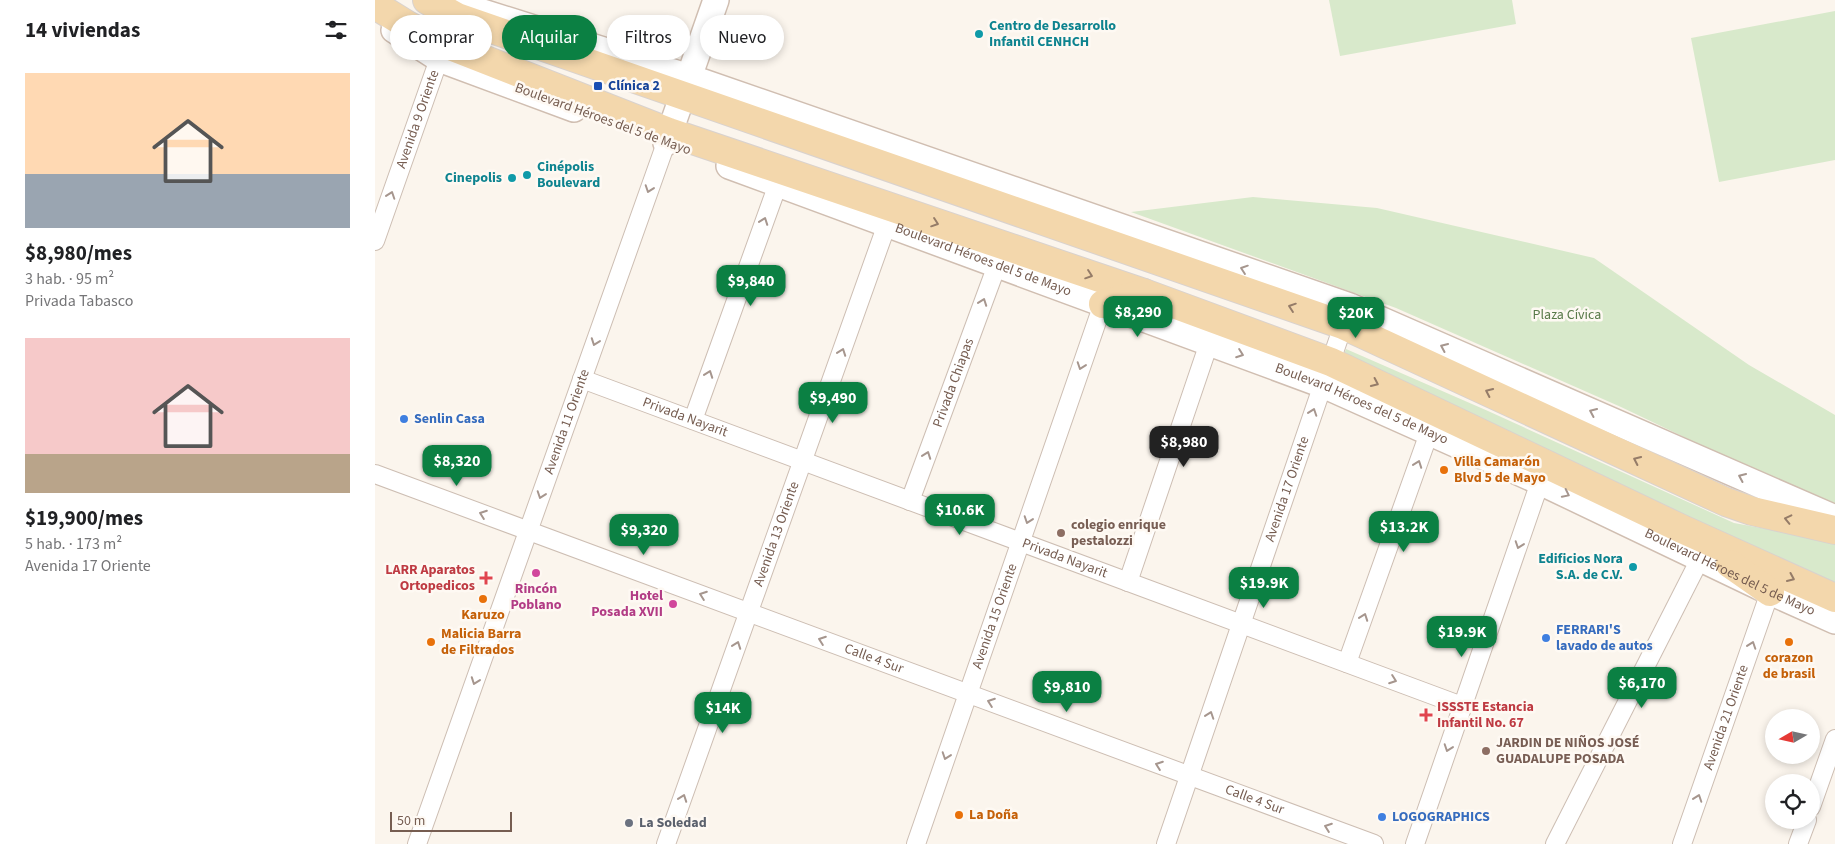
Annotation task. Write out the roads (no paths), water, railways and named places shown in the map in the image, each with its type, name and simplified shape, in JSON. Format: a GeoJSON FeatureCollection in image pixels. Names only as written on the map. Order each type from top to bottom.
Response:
{"type":"FeatureCollection","features":[{"type":"Feature","properties":{"kind":"main road"},"geometry":{"type":"LineString","coordinates":[[427,0],[459,6],[1347,315],[1726,502],[1753,511],[1835,530]]}},
{"type":"Feature","properties":{"kind":"main road","name":"Boulevard Héroes del 5 de Mayo"},"geometry":{"type":"LineString","coordinates":[[375,5],[391,15]]}},
{"type":"Feature","properties":{"kind":"main road","name":"Boulevard Héroes del 5 de Mayo"},"geometry":{"type":"LineString","coordinates":[[463,60],[667,138],[1144,293],[1835,598]]}},
{"type":"Feature","properties":{"kind":"main road"},"geometry":{"type":"LineString","coordinates":[[1103,304],[1144,293]]}},
{"type":"Feature","properties":{"kind":"main road"},"geometry":{"type":"LineString","coordinates":[[1682,529],[1770,592]]}},
{"type":"Feature","properties":{"kind":"street","name":"Avenida 11 Oriente"},"geometry":{"type":"LineString","coordinates":[[417,844],[716,0]]}},
{"type":"Feature","properties":{"kind":"street","name":"Boulevard Héroes del 5 de Mayo"},"geometry":{"type":"LineString","coordinates":[[375,17],[390,25]]}},
{"type":"Feature","properties":{"kind":"street","name":"Avenida 9 Oriente"},"geometry":{"type":"LineString","coordinates":[[375,241],[439,60]]}},
{"type":"Feature","properties":{"kind":"street","name":"Boulevard Héroes del 5 de Mayo"},"geometry":{"type":"LineString","coordinates":[[667,138],[778,184],[1209,343],[1327,374],[1429,432],[1540,482],[1835,621]]}},
{"type":"Feature","properties":{"kind":"street"},"geometry":{"type":"LineString","coordinates":[[693,420],[778,184]]}},
{"type":"Feature","properties":{"kind":"street","name":"Avenida 13 Oriente"},"geometry":{"type":"LineString","coordinates":[[666,844],[887,224]]}},
{"type":"Feature","properties":{"kind":"street","name":"Privada Chiapas"},"geometry":{"type":"LineString","coordinates":[[910,501],[997,265]]}},
{"type":"Feature","properties":{"kind":"street","name":"Avenida 15 Oriente"},"geometry":{"type":"LineString","coordinates":[[916,844],[1103,304]]}},
{"type":"Feature","properties":{"kind":"street","name":"Avenida 17 Oriente"},"geometry":{"type":"LineString","coordinates":[[1166,844],[1347,315]]}},
{"type":"Feature","properties":{"kind":"street"},"geometry":{"type":"LineString","coordinates":[[1347,315],[1835,518]]}},
{"type":"Feature","properties":{"kind":"street"},"geometry":{"type":"LineString","coordinates":[[1128,582],[1209,343]]}},
{"type":"Feature","properties":{"kind":"street","name":"Privada Nayarit"},"geometry":{"type":"LineString","coordinates":[[582,379],[1462,706]]}},
{"type":"Feature","properties":{"kind":"street"},"geometry":{"type":"LineString","coordinates":[[1347,663],[1429,432]]}},
{"type":"Feature","properties":{"kind":"street","name":"Calle 4 Sur"},"geometry":{"type":"LineString","coordinates":[[375,474],[1374,844]]}},
{"type":"Feature","properties":{"kind":"street"},"geometry":{"type":"LineString","coordinates":[[1415,844],[1540,482]]}},
{"type":"Feature","properties":{"kind":"street"},"geometry":{"type":"LineString","coordinates":[[1555,844],[1700,559]]}},
{"type":"Feature","properties":{"kind":"street","name":"Avenida 21 Oriente"},"geometry":{"type":"LineString","coordinates":[[1682,844],[1770,592]]}},
{"type":"Feature","properties":{"kind":"street"},"geometry":{"type":"LineString","coordinates":[[1820,782],[1835,739]]}},
{"type":"Feature","properties":{"kind":"street"},"geometry":{"type":"LineString","coordinates":[[1798,844],[1804,829]]}},
{"type":"Feature","properties":{"kind":"place","name":"Centro de Desarrollo Infantil CENHCH"},"geometry":{"type":"Point","coordinates":[979,34]}},
{"type":"Feature","properties":{"kind":"place","name":"Clínica 2"},"geometry":{"type":"Point","coordinates":[598,86]}},
{"type":"Feature","properties":{"kind":"place","name":"Cinépolis Boulevard"},"geometry":{"type":"Point","coordinates":[527,175]}},
{"type":"Feature","properties":{"kind":"place","name":"Cinepolis"},"geometry":{"type":"Point","coordinates":[512,178]}},
{"type":"Feature","properties":{"kind":"place","name":"Senlin Casa"},"geometry":{"type":"Point","coordinates":[404,419]}},
{"type":"Feature","properties":{"kind":"place","name":"Villa Camarón Blvd 5 de Mayo"},"geometry":{"type":"Point","coordinates":[1444,470]}},
{"type":"Feature","properties":{"kind":"place","name":"colegio enrique pestalozzi"},"geometry":{"type":"Point","coordinates":[1061,533]}},
{"type":"Feature","properties":{"kind":"place","name":"Edificios Nora S.A. de C.V."},"geometry":{"type":"Point","coordinates":[1633,567]}},
{"type":"Feature","properties":{"kind":"place","name":"Rincón Poblano"},"geometry":{"type":"Point","coordinates":[536,573]}},
{"type":"Feature","properties":{"kind":"place","name":"LARR Aparatos Ortopedicos"},"geometry":{"type":"Point","coordinates":[486,578]}},
{"type":"Feature","properties":{"kind":"place","name":"Karuzo"},"geometry":{"type":"Point","coordinates":[483,599]}},
{"type":"Feature","properties":{"kind":"place","name":"Hotel Posada XVII"},"geometry":{"type":"Point","coordinates":[673,604]}},
{"type":"Feature","properties":{"kind":"place","name":"FERRARI'S lavado de autos"},"geometry":{"type":"Point","coordinates":[1546,638]}},
{"type":"Feature","properties":{"kind":"place","name":"Malicia Barra de Filtrados"},"geometry":{"type":"Point","coordinates":[431,642]}},
{"type":"Feature","properties":{"kind":"place","name":"corazon de brasil"},"geometry":{"type":"Point","coordinates":[1789,642]}},
{"type":"Feature","properties":{"kind":"place","name":"ISSSTE Estancia Infantil No. 67"},"geometry":{"type":"Point","coordinates":[1426,715]}},
{"type":"Feature","properties":{"kind":"place","name":"JARDIN DE NIÑOS JOSÉ GUADALUPE POSADA"},"geometry":{"type":"Point","coordinates":[1486,751]}},
{"type":"Feature","properties":{"kind":"place","name":"La Doña"},"geometry":{"type":"Point","coordinates":[959,815]}},
{"type":"Feature","properties":{"kind":"place","name":"LOGOGRAPHICS"},"geometry":{"type":"Point","coordinates":[1382,817]}},
{"type":"Feature","properties":{"kind":"place","name":"La Soledad"},"geometry":{"type":"Point","coordinates":[629,823]}},
{"type":"Feature","properties":{"kind":"park label","name":"Plaza Cívica"},"geometry":{"type":"Point","coordinates":[1567,315]}}]}
